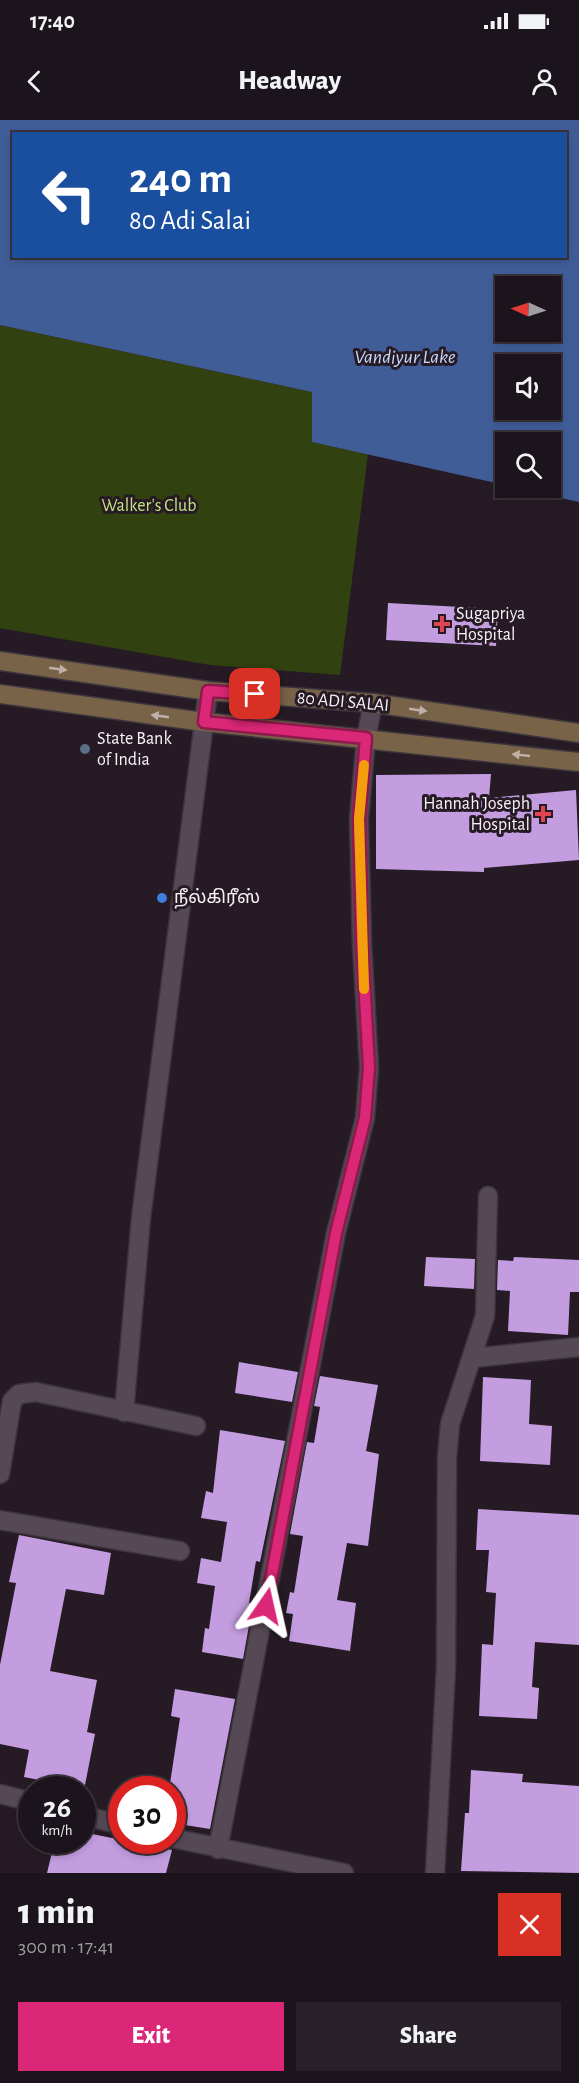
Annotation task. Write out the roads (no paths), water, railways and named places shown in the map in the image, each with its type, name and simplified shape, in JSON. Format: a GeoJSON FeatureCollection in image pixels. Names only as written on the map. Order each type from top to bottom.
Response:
{"type":"FeatureCollection","features":[{"type":"Feature","properties":{"kind":"main road","name":"80 ADI SALAI"},"geometry":{"type":"LineString","coordinates":[[0,661],[208,691],[373,703],[579,733]]}},
{"type":"Feature","properties":{"kind":"main road","name":"80 ADI SALAI"},"geometry":{"type":"LineString","coordinates":[[0,694],[204,722],[579,762]]}},
{"type":"Feature","properties":{"kind":"street"},"geometry":{"type":"LineString","coordinates":[[124,1412],[141,1218],[208,691]]}},
{"type":"Feature","properties":{"kind":"street"},"geometry":{"type":"LineString","coordinates":[[218,1849],[336,1233],[365,1118],[369,1067],[362,944],[359,819],[366,738],[373,703]]}},
{"type":"Feature","properties":{"kind":"street"},"geometry":{"type":"LineString","coordinates":[[435,1873],[446,1667],[447,1458],[450,1424],[485,1316],[488,1196]]}},
{"type":"Feature","properties":{"kind":"street"},"geometry":{"type":"LineString","coordinates":[[471,1358],[579,1347]]}},
{"type":"Feature","properties":{"kind":"street"},"geometry":{"type":"LineString","coordinates":[[0,1474],[12,1401],[19,1394],[36,1392],[196,1426]]}},
{"type":"Feature","properties":{"kind":"street"},"geometry":{"type":"LineString","coordinates":[[0,1520],[180,1551]]}},
{"type":"Feature","properties":{"kind":"street"},"geometry":{"type":"LineString","coordinates":[[0,1794],[18,1798]]}},
{"type":"Feature","properties":{"kind":"street"},"geometry":{"type":"LineString","coordinates":[[186,1841],[345,1873]]}},
{"type":"Feature","properties":{"kind":"water","name":"Vandiyur Lake"},"geometry":{"type":"Polygon","coordinates":[[[0,120],[579,120],[579,502],[561,498],[561,432],[495,432],[495,483],[312,442],[312,392],[0,325],[0,120]]]}},
{"type":"Feature","properties":{"kind":"place","name":"Sugapriya Hospital"},"geometry":{"type":"Point","coordinates":[442,624]}},
{"type":"Feature","properties":{"kind":"place","name":"State Bank of India"},"geometry":{"type":"Point","coordinates":[85,749]}},
{"type":"Feature","properties":{"kind":"place","name":"Hannah Joseph Hospital"},"geometry":{"type":"Point","coordinates":[543,814]}},
{"type":"Feature","properties":{"kind":"place","name":"நீல்கிரீஸ்"},"geometry":{"type":"Point","coordinates":[162,898]}},
{"type":"Feature","properties":{"kind":"park label","name":"Walker's Club"},"geometry":{"type":"Point","coordinates":[149,506]}}]}
